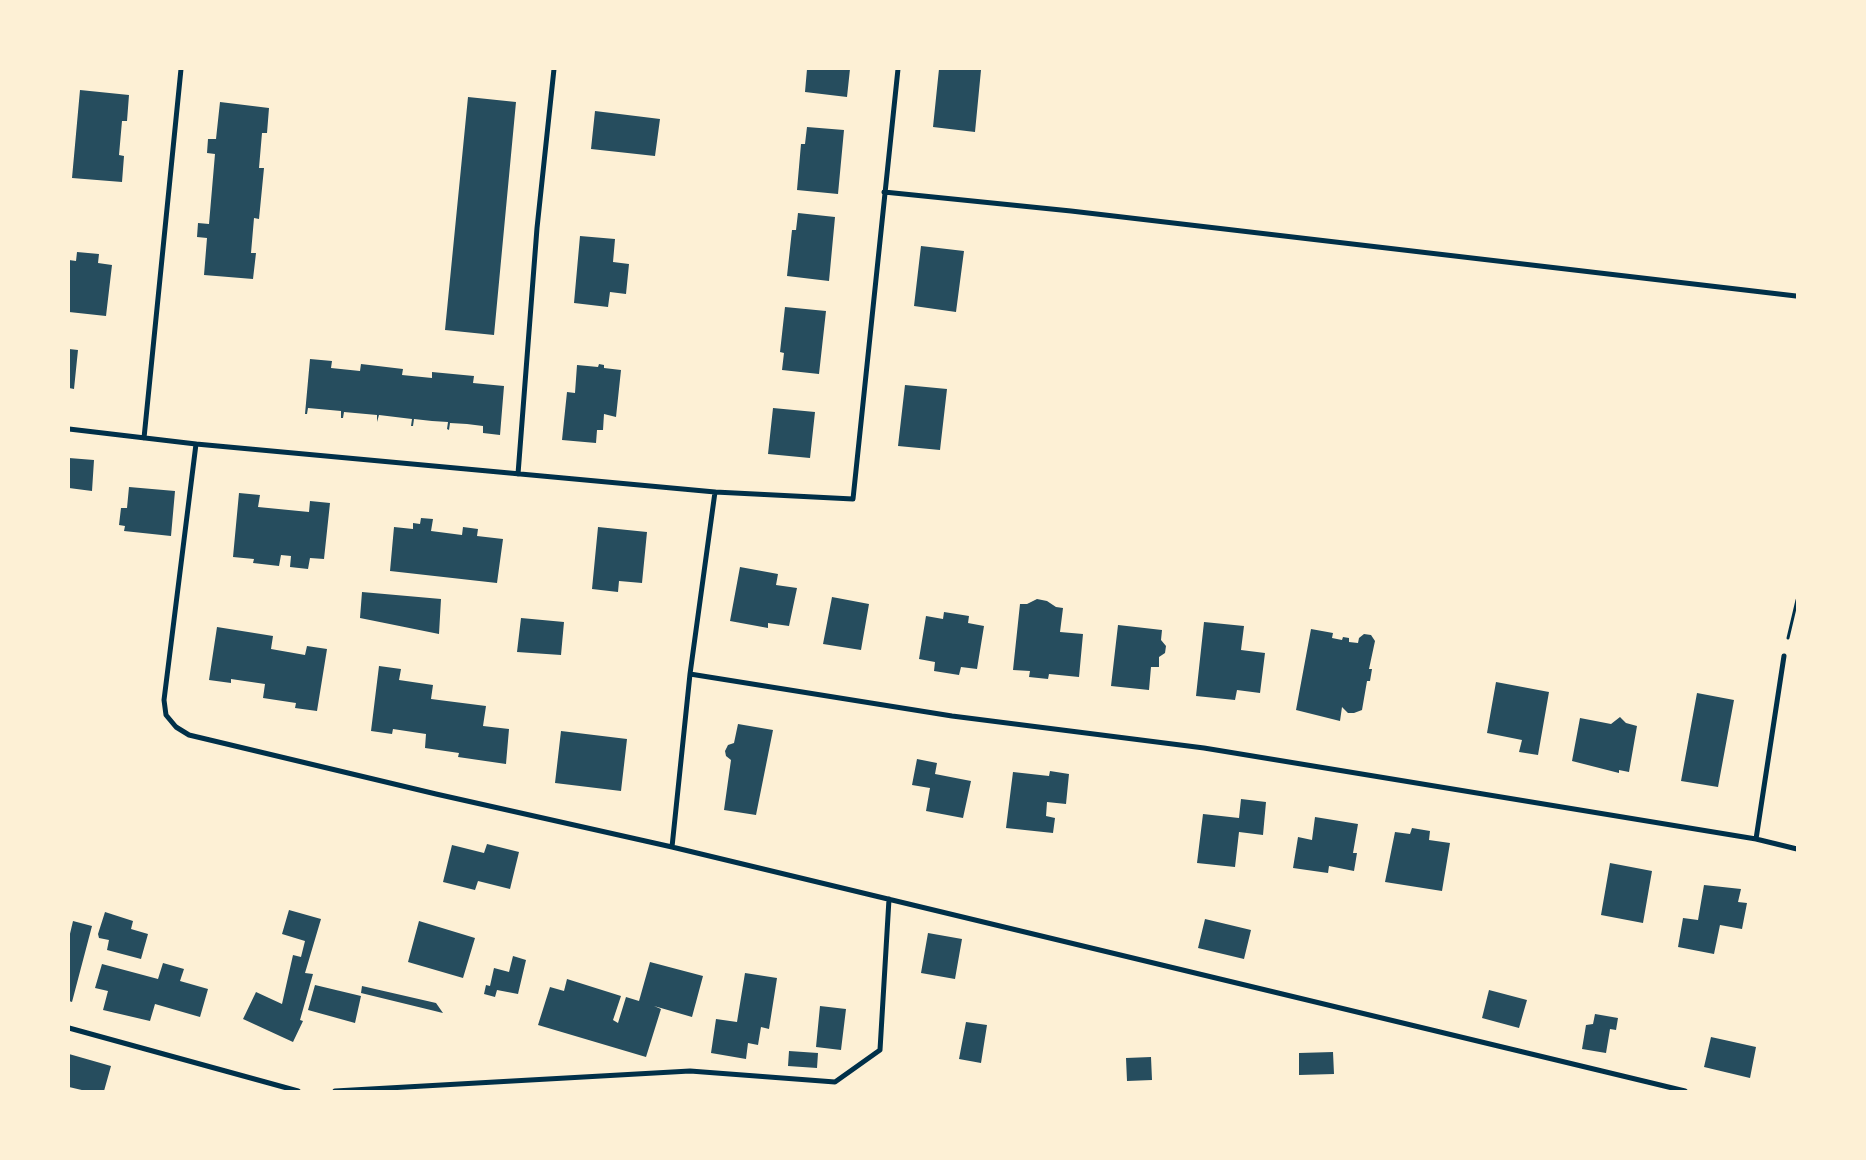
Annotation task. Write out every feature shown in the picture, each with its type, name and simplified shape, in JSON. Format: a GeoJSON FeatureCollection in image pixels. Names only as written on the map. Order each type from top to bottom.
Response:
{"type":"FeatureCollection","features":[{"type":"Feature","properties":{"kind":"street"},"geometry":{"type":"LineString","coordinates":[[144,438],[181,69]]}},
{"type":"Feature","properties":{"kind":"street"},"geometry":{"type":"LineString","coordinates":[[518,474],[536,238],[554,69]]}},
{"type":"Feature","properties":{"kind":"street"},"geometry":{"type":"LineString","coordinates":[[69,429],[196,444],[715,492],[853,499],[898,69]]}},
{"type":"Feature","properties":{"kind":"street"},"geometry":{"type":"LineString","coordinates":[[884,192],[1091,213],[1796,296]]}},
{"type":"Feature","properties":{"kind":"street"},"geometry":{"type":"LineString","coordinates":[[196,444],[164,700],[166,715],[176,727],[189,734],[436,794],[672,847],[1685,1091]]}},
{"type":"Feature","properties":{"kind":"street"},"geometry":{"type":"LineString","coordinates":[[672,847],[690,674],[715,492]]}},
{"type":"Feature","properties":{"kind":"street"},"geometry":{"type":"LineString","coordinates":[[1756,839],[1784,656]]}},
{"type":"Feature","properties":{"kind":"street"},"geometry":{"type":"LineString","coordinates":[[690,674],[952,716],[1204,748],[1756,839],[1797,849]]}},
{"type":"Feature","properties":{"kind":"street"},"geometry":{"type":"LineString","coordinates":[[335,1091],[690,1071],[834,1082],[880,1050],[889,899]]}},
{"type":"Feature","properties":{"kind":"street"},"geometry":{"type":"LineString","coordinates":[[69,1028],[127,1046],[298,1091]]}},
{"type":"Feature","properties":{"kind":"path"},"geometry":{"type":"LineString","coordinates":[[1784,656],[1796,614],[1797,600]]}},
{"type":"Feature","properties":{"kind":"building"},"geometry":{"type":"Polygon","coordinates":[[[807,69],[850,69],[847,97],[805,92],[807,69]]]}},
{"type":"Feature","properties":{"kind":"building"},"geometry":{"type":"Polygon","coordinates":[[[939,69],[981,70],[975,132],[933,127],[939,69]]]}},
{"type":"Feature","properties":{"kind":"building"},"geometry":{"type":"Polygon","coordinates":[[[80,90],[129,95],[127,121],[122,121],[119,155],[124,156],[122,182],[72,178],[80,90]]]}},
{"type":"Feature","properties":{"kind":"building"},"geometry":{"type":"Polygon","coordinates":[[[468,97],[516,102],[494,335],[445,330],[468,97]]]}},
{"type":"Feature","properties":{"kind":"building"},"geometry":{"type":"Polygon","coordinates":[[[220,102],[269,108],[267,133],[262,133],[259,168],[264,168],[259,219],[254,218],[251,253],[256,253],[253,279],[204,275],[207,238],[197,237],[198,223],[209,224],[215,154],[207,153],[208,139],[216,139],[220,102]]]}},
{"type":"Feature","properties":{"kind":"building"},"geometry":{"type":"Polygon","coordinates":[[[595,111],[660,119],[655,156],[591,149],[595,111]]]}},
{"type":"Feature","properties":{"kind":"building"},"geometry":{"type":"Polygon","coordinates":[[[807,127],[844,130],[838,194],[797,190],[801,144],[805,144],[807,127]]]}},
{"type":"Feature","properties":{"kind":"building"},"geometry":{"type":"Polygon","coordinates":[[[798,213],[835,217],[829,281],[787,276],[792,230],[796,230],[798,213]]]}},
{"type":"Feature","properties":{"kind":"building"},"geometry":{"type":"Polygon","coordinates":[[[580,236],[615,239],[613,262],[629,264],[626,294],[610,292],[608,307],[574,303],[580,236]]]}},
{"type":"Feature","properties":{"kind":"building"},"geometry":{"type":"Polygon","coordinates":[[[921,246],[964,251],[956,312],[914,306],[921,246]]]}},
{"type":"Feature","properties":{"kind":"building"},"geometry":{"type":"Polygon","coordinates":[[[77,252],[99,254],[98,263],[112,265],[106,316],[69,312],[69,260],[76,261],[77,252]]]}},
{"type":"Feature","properties":{"kind":"building"},"geometry":{"type":"Polygon","coordinates":[[[785,307],[826,311],[819,374],[782,370],[784,353],[780,352],[785,307]]]}},
{"type":"Feature","properties":{"kind":"building"},"geometry":{"type":"Polygon","coordinates":[[[69,349],[78,350],[74,389],[69,388],[69,349]]]}},
{"type":"Feature","properties":{"kind":"building"},"geometry":{"type":"Polygon","coordinates":[[[310,359],[332,361],[331,368],[360,371],[361,364],[403,369],[402,375],[432,378],[432,372],[474,376],[473,383],[504,386],[500,435],[483,433],[483,426],[467,424],[450,423],[449,430],[447,429],[448,422],[414,419],[413,426],[411,426],[412,419],[379,415],[377,422],[377,415],[344,412],[343,418],[341,418],[341,411],[308,408],[307,414],[305,414],[310,359]]]}},
{"type":"Feature","properties":{"kind":"building"},"geometry":{"type":"Polygon","coordinates":[[[599,364],[604,365],[604,368],[621,370],[616,417],[604,414],[603,430],[597,430],[596,443],[562,440],[567,392],[575,393],[577,365],[598,367],[599,364]]]}},
{"type":"Feature","properties":{"kind":"building"},"geometry":{"type":"Polygon","coordinates":[[[905,385],[947,389],[940,450],[898,446],[905,385]]]}},
{"type":"Feature","properties":{"kind":"building"},"geometry":{"type":"Polygon","coordinates":[[[773,408],[815,412],[810,458],[768,454],[773,408]]]}},
{"type":"Feature","properties":{"kind":"building"},"geometry":{"type":"Polygon","coordinates":[[[69,458],[94,460],[92,491],[69,488],[69,458]]]}},
{"type":"Feature","properties":{"kind":"building"},"geometry":{"type":"Polygon","coordinates":[[[129,487],[175,491],[171,536],[124,531],[125,526],[119,525],[121,508],[127,508],[129,487]]]}},
{"type":"Feature","properties":{"kind":"building"},"geometry":{"type":"Polygon","coordinates":[[[239,493],[260,495],[258,507],[309,512],[310,501],[330,503],[324,559],[310,558],[308,569],[290,567],[291,556],[281,555],[279,566],[253,563],[254,559],[233,557],[239,493]]]}},
{"type":"Feature","properties":{"kind":"building"},"geometry":{"type":"Polygon","coordinates":[[[421,518],[433,519],[431,531],[462,535],[463,527],[478,529],[477,536],[503,539],[497,583],[390,571],[394,527],[413,529],[413,523],[420,524],[421,518]]]}},
{"type":"Feature","properties":{"kind":"building"},"geometry":{"type":"Polygon","coordinates":[[[598,527],[647,532],[642,583],[619,581],[618,592],[592,589],[598,527]]]}},
{"type":"Feature","properties":{"kind":"building"},"geometry":{"type":"Polygon","coordinates":[[[740,567],[778,574],[776,585],[797,588],[789,626],[768,623],[768,628],[730,621],[740,567]]]}},
{"type":"Feature","properties":{"kind":"building"},"geometry":{"type":"Polygon","coordinates":[[[362,592],[441,599],[439,634],[360,618],[362,592]]]}},
{"type":"Feature","properties":{"kind":"building"},"geometry":{"type":"Polygon","coordinates":[[[832,597],[869,604],[861,650],[823,644],[832,597]]]}},
{"type":"Feature","properties":{"kind":"building"},"geometry":{"type":"Polygon","coordinates":[[[1037,599],[1063,608],[1060,632],[1083,634],[1079,677],[1049,674],[1048,679],[1029,677],[1030,671],[1013,670],[1020,604],[1027,604],[1037,599]]]}},
{"type":"Feature","properties":{"kind":"building"},"geometry":{"type":"Polygon","coordinates":[[[944,612],[969,616],[968,623],[984,626],[977,669],[961,667],[959,675],[934,671],[935,662],[919,659],[926,616],[943,619],[944,612]]]}},
{"type":"Feature","properties":{"kind":"building"},"geometry":{"type":"Polygon","coordinates":[[[521,618],[564,622],[561,655],[517,652],[521,618]]]}},
{"type":"Feature","properties":{"kind":"building"},"geometry":{"type":"Polygon","coordinates":[[[1204,622],[1244,626],[1241,650],[1265,653],[1260,693],[1237,690],[1235,700],[1196,696],[1204,622]]]}},
{"type":"Feature","properties":{"kind":"building"},"geometry":{"type":"Polygon","coordinates":[[[1118,625],[1162,630],[1161,640],[1166,646],[1165,653],[1159,657],[1159,667],[1151,667],[1149,690],[1111,686],[1118,625]]]}},
{"type":"Feature","properties":{"kind":"building"},"geometry":{"type":"Polygon","coordinates":[[[217,627],[273,636],[271,649],[305,655],[307,646],[327,649],[317,711],[295,708],[296,703],[263,698],[265,684],[231,679],[231,683],[209,680],[217,627]]]}},
{"type":"Feature","properties":{"kind":"building"},"geometry":{"type":"Polygon","coordinates":[[[1311,629],[1333,633],[1332,638],[1342,640],[1343,637],[1349,638],[1349,642],[1358,643],[1359,638],[1364,634],[1371,635],[1375,641],[1369,669],[1372,669],[1370,681],[1367,681],[1362,710],[1348,713],[1342,707],[1340,721],[1296,710],[1311,629]]]}},
{"type":"Feature","properties":{"kind":"building"},"geometry":{"type":"Polygon","coordinates":[[[379,666],[401,669],[399,680],[433,685],[431,699],[486,706],[483,726],[509,729],[506,764],[458,757],[459,753],[425,748],[426,734],[393,729],[392,734],[371,731],[379,666]]]}},
{"type":"Feature","properties":{"kind":"building"},"geometry":{"type":"Polygon","coordinates":[[[1496,682],[1549,692],[1538,755],[1519,752],[1522,740],[1487,733],[1496,682]]]}},
{"type":"Feature","properties":{"kind":"building"},"geometry":{"type":"Polygon","coordinates":[[[1697,693],[1734,700],[1718,787],[1681,781],[1697,693]]]}},
{"type":"Feature","properties":{"kind":"building"},"geometry":{"type":"Polygon","coordinates":[[[1620,717],[1626,723],[1637,726],[1629,772],[1619,770],[1619,773],[1572,761],[1580,718],[1611,724],[1620,717]]]}},
{"type":"Feature","properties":{"kind":"building"},"geometry":{"type":"Polygon","coordinates":[[[738,724],[773,730],[756,815],[724,810],[731,760],[726,756],[725,751],[728,745],[734,743],[738,724]]]}},
{"type":"Feature","properties":{"kind":"building"},"geometry":{"type":"Polygon","coordinates":[[[561,731],[627,739],[621,791],[555,783],[561,731]]]}},
{"type":"Feature","properties":{"kind":"building"},"geometry":{"type":"Polygon","coordinates":[[[917,759],[937,763],[935,774],[971,781],[963,818],[926,811],[930,788],[912,785],[917,759]]]}},
{"type":"Feature","properties":{"kind":"building"},"geometry":{"type":"Polygon","coordinates":[[[1050,771],[1069,774],[1066,804],[1047,802],[1046,816],[1055,818],[1053,833],[1006,828],[1013,772],[1049,776],[1050,771]]]}},
{"type":"Feature","properties":{"kind":"building"},"geometry":{"type":"Polygon","coordinates":[[[1241,799],[1266,802],[1263,835],[1239,832],[1235,867],[1197,863],[1203,814],[1239,818],[1241,799]]]}},
{"type":"Feature","properties":{"kind":"building"},"geometry":{"type":"Polygon","coordinates":[[[1315,817],[1358,824],[1353,853],[1357,853],[1354,871],[1329,866],[1328,873],[1293,868],[1298,837],[1312,840],[1315,817]]]}},
{"type":"Feature","properties":{"kind":"building"},"geometry":{"type":"Polygon","coordinates":[[[1412,828],[1430,831],[1429,840],[1450,843],[1442,891],[1385,882],[1395,832],[1410,834],[1412,828]]]}},
{"type":"Feature","properties":{"kind":"building"},"geometry":{"type":"Polygon","coordinates":[[[487,844],[519,852],[510,889],[478,881],[475,890],[443,882],[452,845],[484,853],[487,844]]]}},
{"type":"Feature","properties":{"kind":"building"},"geometry":{"type":"Polygon","coordinates":[[[1610,863],[1652,871],[1643,923],[1601,915],[1610,863]]]}},
{"type":"Feature","properties":{"kind":"building"},"geometry":{"type":"Polygon","coordinates":[[[1704,885],[1741,889],[1738,902],[1747,903],[1742,929],[1720,925],[1714,954],[1678,947],[1683,918],[1698,920],[1704,885]]]}},
{"type":"Feature","properties":{"kind":"building"},"geometry":{"type":"Polygon","coordinates":[[[289,910],[321,919],[305,973],[313,974],[300,1020],[303,1021],[293,1042],[243,1019],[256,992],[282,1004],[293,955],[301,957],[305,941],[282,934],[289,910]]]}},
{"type":"Feature","properties":{"kind":"building"},"geometry":{"type":"Polygon","coordinates":[[[105,912],[133,921],[131,929],[148,934],[141,959],[107,950],[109,940],[99,938],[98,934],[105,912]]]}},
{"type":"Feature","properties":{"kind":"building"},"geometry":{"type":"Polygon","coordinates":[[[1205,919],[1251,930],[1244,959],[1198,948],[1205,919]]]}},
{"type":"Feature","properties":{"kind":"building"},"geometry":{"type":"Polygon","coordinates":[[[73,921],[92,926],[72,1002],[69,1001],[69,938],[73,921]]]}},
{"type":"Feature","properties":{"kind":"building"},"geometry":{"type":"Polygon","coordinates":[[[419,921],[475,938],[463,978],[408,962],[419,921]]]}},
{"type":"Feature","properties":{"kind":"building"},"geometry":{"type":"Polygon","coordinates":[[[928,933],[962,939],[955,979],[921,973],[928,933]]]}},
{"type":"Feature","properties":{"kind":"building"},"geometry":{"type":"Polygon","coordinates":[[[513,956],[526,960],[518,994],[497,990],[495,997],[484,994],[486,985],[490,986],[494,968],[509,972],[513,956]]]}},
{"type":"Feature","properties":{"kind":"building"},"geometry":{"type":"Polygon","coordinates":[[[650,962],[703,976],[692,1017],[654,1006],[661,1009],[646,1057],[538,1025],[550,987],[564,991],[567,979],[621,996],[613,1020],[618,1023],[626,997],[639,1001],[650,962]]]}},
{"type":"Feature","properties":{"kind":"building"},"geometry":{"type":"Polygon","coordinates":[[[163,963],[184,969],[180,981],[208,989],[200,1017],[155,1004],[150,1021],[103,1010],[108,991],[95,988],[102,964],[158,979],[163,963]]]}},
{"type":"Feature","properties":{"kind":"building"},"geometry":{"type":"Polygon","coordinates":[[[745,973],[777,978],[769,1029],[761,1027],[758,1045],[748,1043],[746,1059],[711,1053],[716,1019],[737,1022],[745,973]]]}},
{"type":"Feature","properties":{"kind":"building"},"geometry":{"type":"Polygon","coordinates":[[[315,985],[361,996],[355,1023],[308,1010],[315,985]]]}},
{"type":"Feature","properties":{"kind":"building"},"geometry":{"type":"Polygon","coordinates":[[[362,986],[436,1003],[443,1013],[361,993],[362,986]]]}},
{"type":"Feature","properties":{"kind":"building"},"geometry":{"type":"Polygon","coordinates":[[[1489,990],[1527,1000],[1519,1028],[1482,1018],[1489,990]]]}},
{"type":"Feature","properties":{"kind":"building"},"geometry":{"type":"Polygon","coordinates":[[[820,1006],[846,1009],[841,1050],[816,1047],[820,1006]]]}},
{"type":"Feature","properties":{"kind":"building"},"geometry":{"type":"Polygon","coordinates":[[[1595,1014],[1618,1018],[1616,1030],[1610,1029],[1606,1053],[1582,1049],[1586,1025],[1593,1024],[1595,1014]]]}},
{"type":"Feature","properties":{"kind":"building"},"geometry":{"type":"Polygon","coordinates":[[[966,1022],[987,1025],[981,1063],[959,1059],[966,1022]]]}},
{"type":"Feature","properties":{"kind":"building"},"geometry":{"type":"Polygon","coordinates":[[[1711,1037],[1756,1047],[1750,1078],[1704,1067],[1711,1037]]]}},
{"type":"Feature","properties":{"kind":"building"},"geometry":{"type":"Polygon","coordinates":[[[789,1051],[818,1053],[817,1068],[788,1066],[789,1051]]]}},
{"type":"Feature","properties":{"kind":"building"},"geometry":{"type":"Polygon","coordinates":[[[1333,1052],[1334,1074],[1299,1075],[1299,1053],[1333,1052]]]}},
{"type":"Feature","properties":{"kind":"building"},"geometry":{"type":"Polygon","coordinates":[[[69,1054],[111,1066],[104,1091],[86,1091],[69,1087],[69,1054]]]}},
{"type":"Feature","properties":{"kind":"building"},"geometry":{"type":"Polygon","coordinates":[[[1151,1057],[1152,1080],[1127,1081],[1126,1058],[1151,1057]]]}}]}
